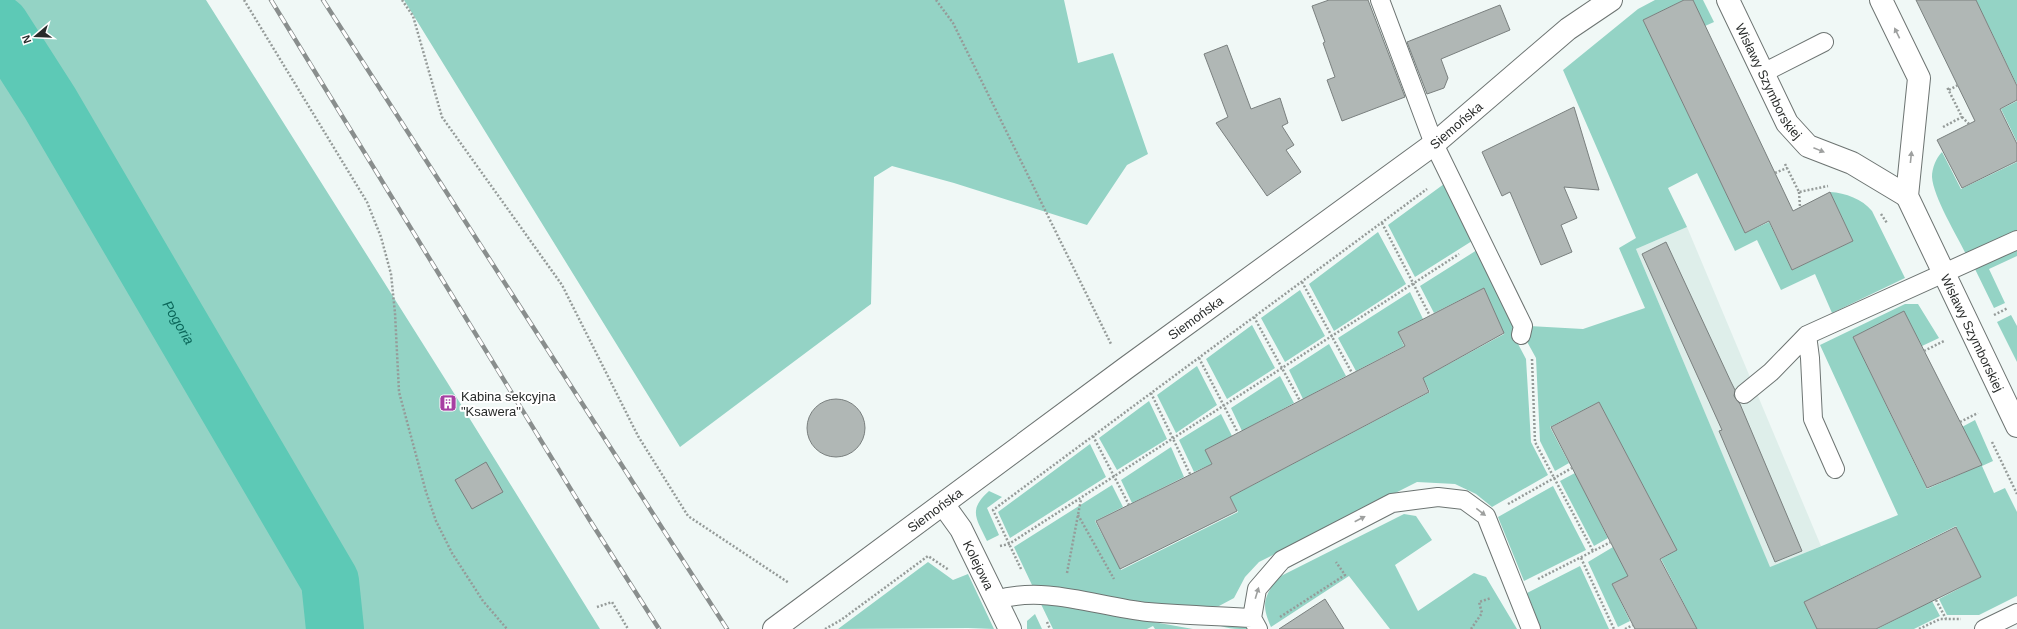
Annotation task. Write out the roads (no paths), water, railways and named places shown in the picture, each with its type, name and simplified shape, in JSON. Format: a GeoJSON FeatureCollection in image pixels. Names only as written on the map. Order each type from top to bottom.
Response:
{"type":"FeatureCollection","features":[{"type":"Feature","properties":{"kind":"street","name":"Siemońska"},"geometry":{"type":"LineString","coordinates":[[774,629],[1126,368],[1434,144],[1568,29],[1612,0]]}},
{"type":"Feature","properties":{"kind":"street","name":"Wisławy Szymborskiej"},"geometry":{"type":"LineString","coordinates":[[1728,0],[1788,123],[1808,146],[1852,164],[1907,196],[2017,426]]}},
{"type":"Feature","properties":{"kind":"street"},"geometry":{"type":"LineString","coordinates":[[1881,0],[1918,78],[1907,196]]}},
{"type":"Feature","properties":{"kind":"street","name":"Kolejowa"},"geometry":{"type":"LineString","coordinates":[[943,504],[961,529],[1010,629]]}},
{"type":"Feature","properties":{"kind":"lane"},"geometry":{"type":"LineString","coordinates":[[1380,0],[1434,144],[1523,326],[1521,335]]}},
{"type":"Feature","properties":{"kind":"lane"},"geometry":{"type":"LineString","coordinates":[[1763,73],[1824,42]]}},
{"type":"Feature","properties":{"kind":"lane"},"geometry":{"type":"LineString","coordinates":[[1744,394],[1771,372],[1807,336],[1944,275],[2017,240]]}},
{"type":"Feature","properties":{"kind":"lane"},"geometry":{"type":"LineString","coordinates":[[1807,336],[1810,358],[1813,419],[1835,470]]}},
{"type":"Feature","properties":{"kind":"lane"},"geometry":{"type":"LineString","coordinates":[[996,600],[1011,595],[1034,594],[1063,597],[1146,612],[1261,623],[1257,588],[1282,560],[1392,503],[1438,497],[1464,500],[1486,516],[1531,629]]}},
{"type":"Feature","properties":{"kind":"lane"},"geometry":{"type":"LineString","coordinates":[[1984,629],[2017,614]]}},
{"type":"Feature","properties":{"kind":"waterway","name":"Pogoria"},"geometry":{"type":"LineString","coordinates":[[0,25],[50,103],[330,581],[335,629]]}},
{"type":"Feature","properties":{"kind":"railway"},"geometry":{"type":"LineString","coordinates":[[271,0],[589,519],[659,629]]}},
{"type":"Feature","properties":{"kind":"railway"},"geometry":{"type":"LineString","coordinates":[[323,0],[727,629]]}},
{"type":"Feature","properties":{"kind":"place","name":"Kabina sekcyjna \"Ksawera\""},"geometry":{"type":"Point","coordinates":[448,403]}}]}
